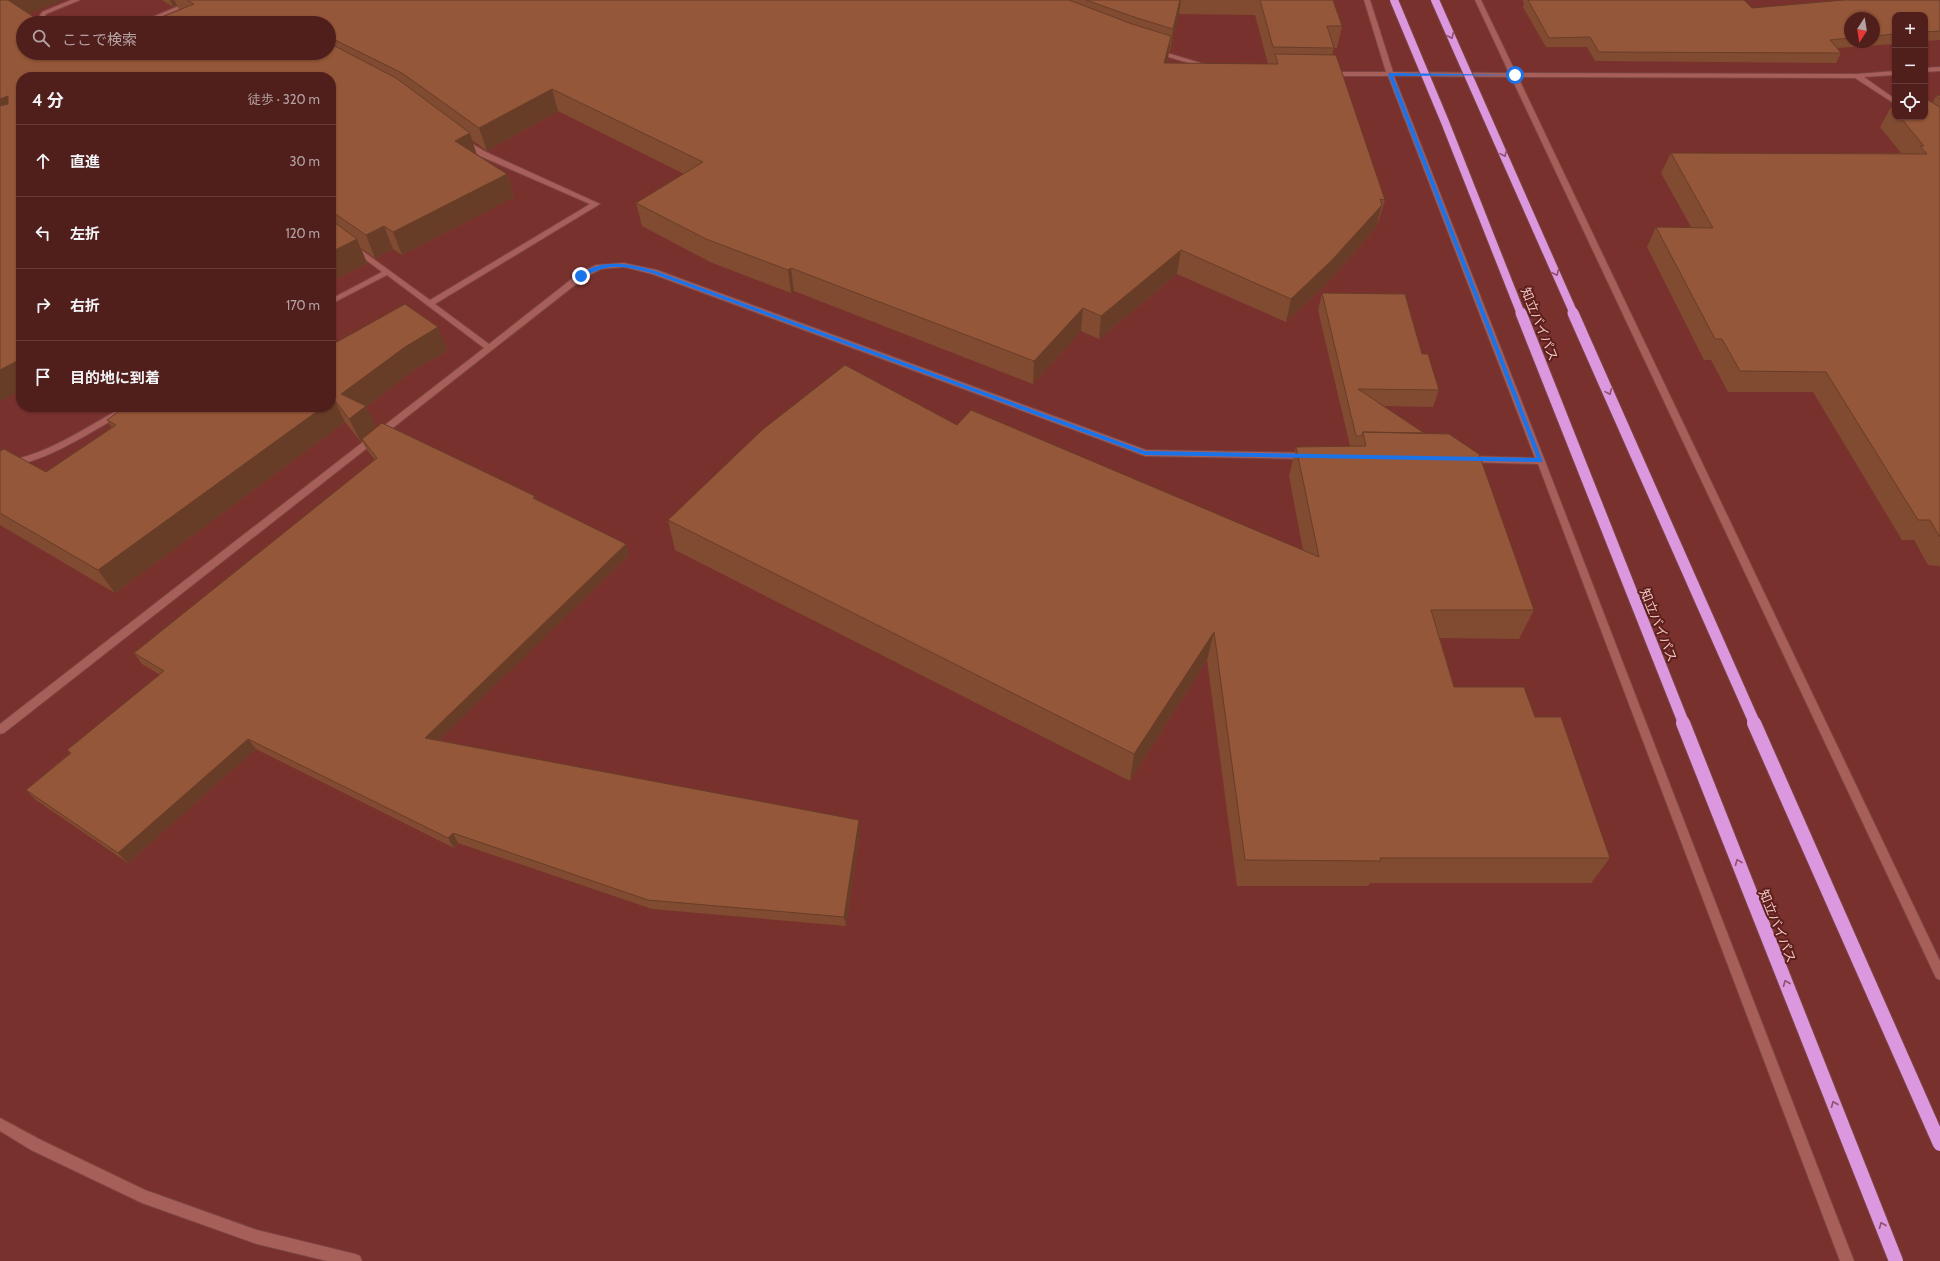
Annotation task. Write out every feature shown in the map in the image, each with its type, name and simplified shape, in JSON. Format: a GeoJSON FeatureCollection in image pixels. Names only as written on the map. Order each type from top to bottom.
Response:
{"type":"FeatureCollection","features":[{"type":"Feature","properties":{"kind":"highway","name":"知立バイパス"},"geometry":{"type":"LineString","coordinates":[[1394,0],[1445,122],[1896,1261]]}},
{"type":"Feature","properties":{"kind":"highway"},"geometry":{"type":"LineString","coordinates":[[1435,0],[1940,1144]]}},
{"type":"Feature","properties":{"kind":"street"},"geometry":{"type":"LineString","coordinates":[[42,16],[44,13],[77,0]]}},
{"type":"Feature","properties":{"kind":"street"},"geometry":{"type":"LineString","coordinates":[[158,16],[198,0]]}},
{"type":"Feature","properties":{"kind":"street"},"geometry":{"type":"LineString","coordinates":[[1367,0],[1390,74],[1541,461],[1847,1261]]}},
{"type":"Feature","properties":{"kind":"street"},"geometry":{"type":"LineString","coordinates":[[1478,0],[1515,75],[1940,974]]}},
{"type":"Feature","properties":{"kind":"street"},"geometry":{"type":"LineString","coordinates":[[1149,49],[1214,68]]}},
{"type":"Feature","properties":{"kind":"street"},"geometry":{"type":"LineString","coordinates":[[1928,70],[1940,69]]}},
{"type":"Feature","properties":{"kind":"street"},"geometry":{"type":"LineString","coordinates":[[1321,74],[1856,76],[1892,73]]}},
{"type":"Feature","properties":{"kind":"street"},"geometry":{"type":"LineString","coordinates":[[1856,76],[1892,100]]}},
{"type":"Feature","properties":{"kind":"street"},"geometry":{"type":"LineString","coordinates":[[429,304],[596,204],[483,154],[458,136]]}},
{"type":"Feature","properties":{"kind":"street"},"geometry":{"type":"LineString","coordinates":[[336,234],[488,347]]}},
{"type":"Feature","properties":{"kind":"street"},"geometry":{"type":"LineString","coordinates":[[0,730],[488,347],[581,276],[599,267],[624,265],[654,272],[1145,453],[1319,456]]}},
{"type":"Feature","properties":{"kind":"street"},"geometry":{"type":"LineString","coordinates":[[336,299],[387,272]]}},
{"type":"Feature","properties":{"kind":"street"},"geometry":{"type":"LineString","coordinates":[[0,465],[9,465],[34,457],[120,412]]}},
{"type":"Feature","properties":{"kind":"street"},"geometry":{"type":"LineString","coordinates":[[1454,459],[1541,461]]}},
{"type":"Feature","properties":{"kind":"street"},"geometry":{"type":"LineString","coordinates":[[0,1124],[36,1145],[142,1196],[257,1237],[354,1261]]}},
{"type":"Feature","properties":{"kind":"shaded area"},"geometry":{"type":"Polygon","coordinates":[[[0,0],[1940,0],[1940,1261],[0,1261],[0,0]]]}},
{"type":"Feature","properties":{"kind":"building"},"geometry":{"type":"Polygon","coordinates":[[[0,0],[8,0],[32,16],[16,16],[16,60],[336,60],[336,47],[396,78],[470,133],[455,141],[507,174],[393,232],[384,226],[366,235],[336,214],[336,72],[16,72],[16,362],[0,370],[0,106],[8,104],[8,96],[0,99],[0,0]]]}},
{"type":"Feature","properties":{"kind":"building"},"geometry":{"type":"Polygon","coordinates":[[[187,0],[1069,0],[1132,24],[1171,36],[1164,63],[1278,64],[1275,54],[1336,55],[1385,200],[1380,199],[1382,205],[1332,260],[1291,299],[1181,250],[1101,316],[1083,308],[1034,361],[791,268],[788,270],[706,239],[636,203],[703,162],[552,89],[479,128],[402,73],[336,40],[336,16],[164,16],[194,4],[187,0]]]}},
{"type":"Feature","properties":{"kind":"building"},"geometry":{"type":"Polygon","coordinates":[[[1086,0],[1180,0],[1173,29],[1086,0]]]}},
{"type":"Feature","properties":{"kind":"building"},"geometry":{"type":"Polygon","coordinates":[[[1260,0],[1333,0],[1342,26],[1327,26],[1334,48],[1273,47],[1260,0]]]}},
{"type":"Feature","properties":{"kind":"building"},"geometry":{"type":"Polygon","coordinates":[[[1528,0],[1744,0],[1752,8],[1844,0],[1940,0],[1940,31],[1928,32],[1928,12],[1892,12],[1892,34],[1880,35],[1880,12],[1844,12],[1844,39],[1830,40],[1841,53],[1599,52],[1590,37],[1549,38],[1528,0]]]}},
{"type":"Feature","properties":{"kind":"building"},"geometry":{"type":"Polygon","coordinates":[[[1928,100],[1940,107],[1940,537],[1930,520],[1918,520],[1826,372],[1740,371],[1722,339],[1715,339],[1656,227],[1713,228],[1671,153],[1927,154],[1920,146],[1924,146],[1902,120],[1928,120],[1928,100]]]}},
{"type":"Feature","properties":{"kind":"building"},"geometry":{"type":"Polygon","coordinates":[[[336,224],[357,239],[336,250],[336,224]]]}},
{"type":"Feature","properties":{"kind":"building"},"geometry":{"type":"Polygon","coordinates":[[[1322,293],[1405,294],[1422,354],[1428,354],[1439,390],[1358,389],[1424,433],[1363,432],[1361,436],[1356,436],[1322,293]]]}},
{"type":"Feature","properties":{"kind":"building"},"geometry":{"type":"Polygon","coordinates":[[[405,304],[438,327],[405,347],[341,394],[366,406],[349,419],[336,402],[337,342],[405,304]]]}},
{"type":"Feature","properties":{"kind":"building"},"geometry":{"type":"Polygon","coordinates":[[[845,365],[957,425],[971,410],[1319,557],[1296,447],[1366,446],[1363,432],[1449,434],[1479,454],[1534,610],[1431,610],[1454,687],[1524,687],[1535,717],[1561,717],[1610,858],[1380,858],[1381,861],[1245,860],[1214,632],[1134,754],[668,520],[762,430],[845,365]]]}},
{"type":"Feature","properties":{"kind":"building"},"geometry":{"type":"Polygon","coordinates":[[[118,412],[316,412],[98,570],[0,513],[0,451],[4,449],[46,472],[116,425],[107,420],[118,412]]]}},
{"type":"Feature","properties":{"kind":"building"},"geometry":{"type":"Polygon","coordinates":[[[382,423],[535,496],[533,498],[626,544],[425,738],[859,820],[844,917],[648,900],[453,833],[448,838],[248,739],[118,853],[26,790],[71,753],[67,750],[164,671],[134,653],[377,458],[362,439],[382,423]]]}},
{"type":"Feature","properties":{"kind":"route"},"geometry":{"type":"LineString","coordinates":[[581,276],[599,267],[624,265],[654,272],[1145,453],[1541,461],[1390,74],[1515,75]]}}]}
